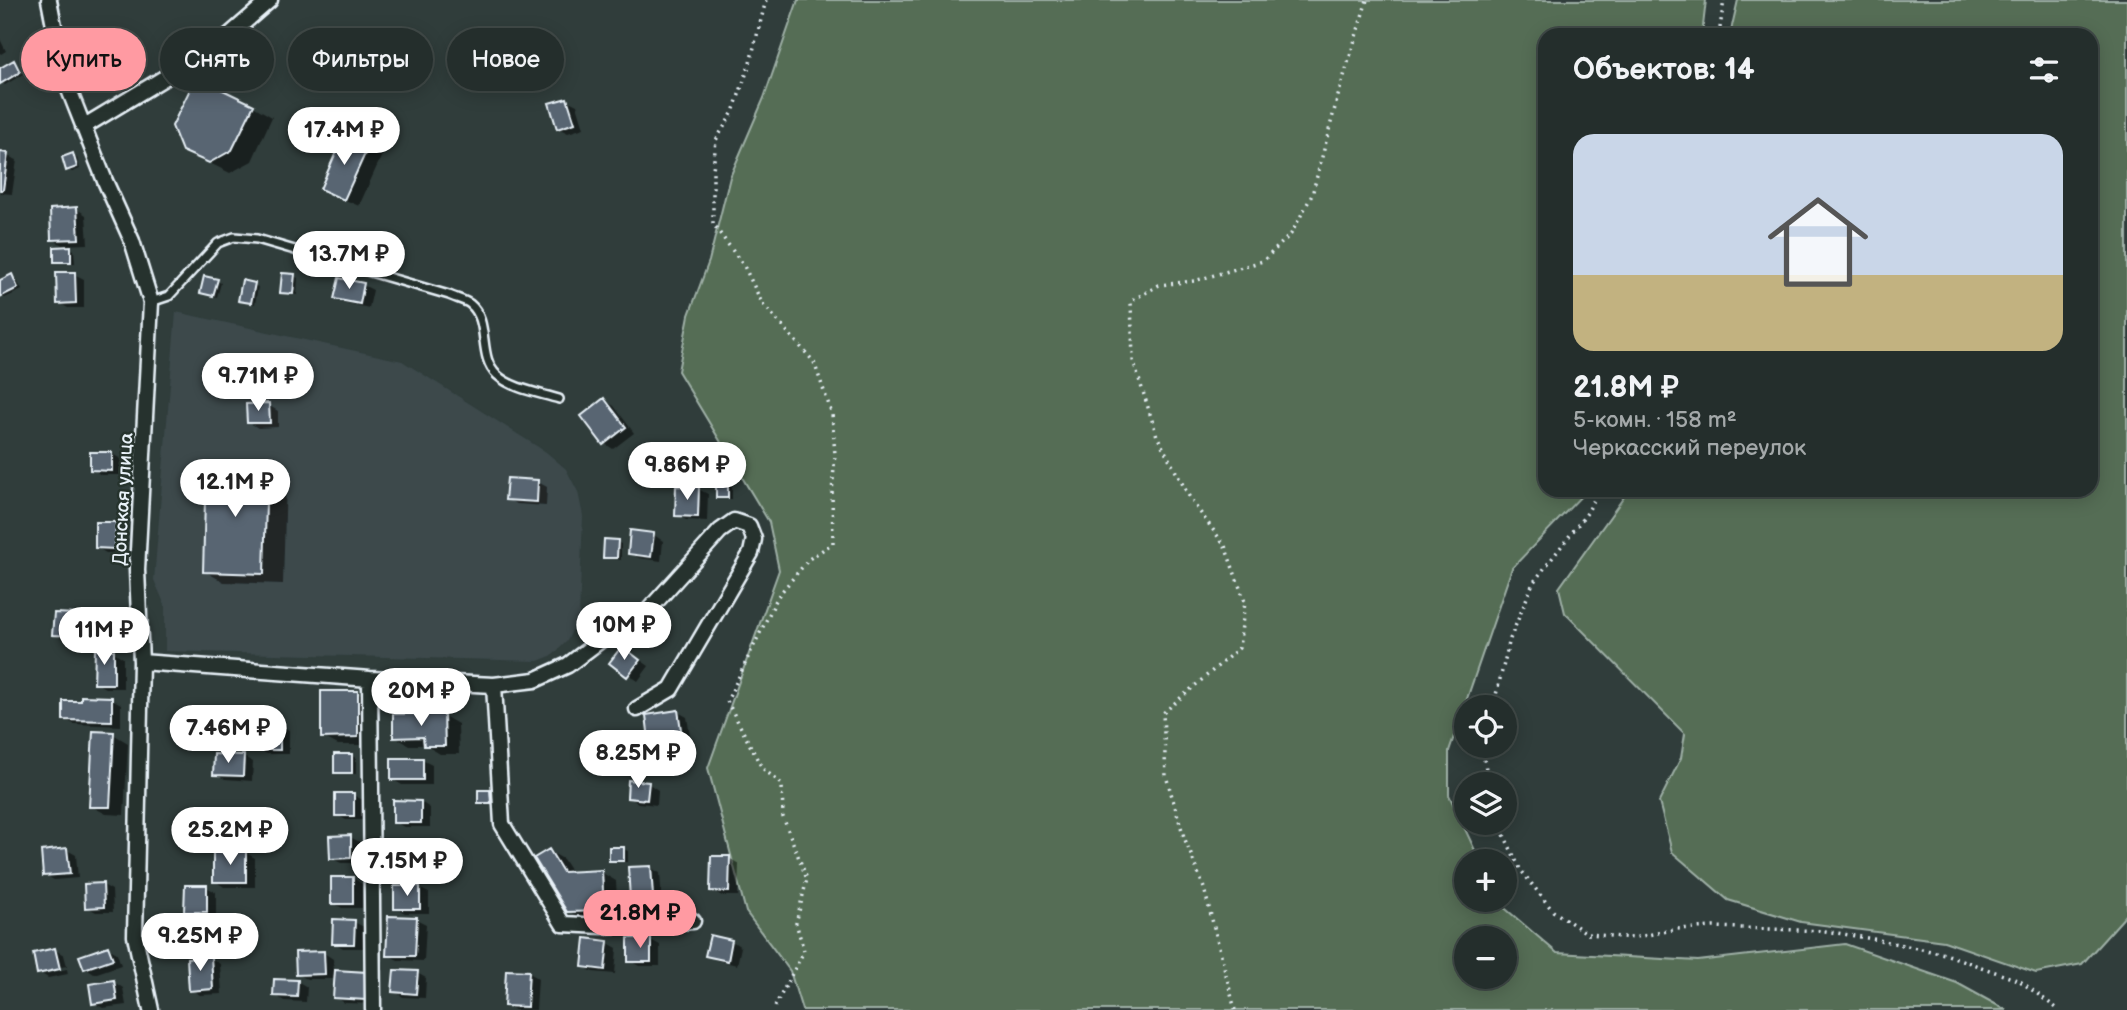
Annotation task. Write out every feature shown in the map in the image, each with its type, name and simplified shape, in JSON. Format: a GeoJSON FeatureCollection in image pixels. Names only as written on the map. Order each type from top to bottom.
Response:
{"type":"FeatureCollection","features":[{"type":"Feature","properties":{"kind":"street","name":"Донская улица"},"geometry":{"type":"LineString","coordinates":[[49,0],[64,77],[132,241],[151,302],[137,570],[141,662],[135,936],[151,1010]]}},
{"type":"Feature","properties":{"kind":"street"},"geometry":{"type":"LineString","coordinates":[[83,127],[218,46],[270,0]]}},
{"type":"Feature","properties":{"kind":"street"},"geometry":{"type":"LineString","coordinates":[[141,662],[370,680],[494,685],[535,680],[568,665],[618,627],[645,614],[720,531],[734,521],[749,526],[754,539],[751,553],[671,689],[637,709]]}},
{"type":"Feature","properties":{"kind":"street"},"geometry":{"type":"LineString","coordinates":[[370,680],[373,1010]]}},
{"type":"Feature","properties":{"kind":"street"},"geometry":{"type":"LineString","coordinates":[[494,685],[502,824],[563,924],[603,926],[693,921]]}},
{"type":"Feature","properties":{"kind":"street"},"geometry":{"type":"LineString","coordinates":[[151,1010],[167,1010]]}},
{"type":"Feature","properties":{"kind":"lane"},"geometry":{"type":"LineString","coordinates":[[151,302],[169,296],[218,243],[234,237],[257,239],[449,295],[470,304],[479,318],[487,360],[497,375],[516,386],[559,399]]}},
{"type":"Feature","properties":{"kind":"path"},"geometry":{"type":"LineString","coordinates":[[766,0],[750,63],[733,112],[716,140],[713,224],[744,266],[762,303],[814,362],[832,414],[835,455],[832,494],[833,543],[809,559],[778,596],[727,701],[762,768],[782,784],[783,817],[807,879],[796,923],[804,951],[773,1010]]}},
{"type":"Feature","properties":{"kind":"path"},"geometry":{"type":"LineString","coordinates":[[1235,1010],[1204,888],[1184,837],[1166,776],[1163,713],[1239,648],[1245,602],[1225,546],[1191,500],[1157,436],[1133,360],[1131,301],[1159,285],[1194,281],[1263,261],[1291,234],[1312,195],[1367,0]]}},
{"type":"Feature","properties":{"kind":"path"},"geometry":{"type":"LineString","coordinates":[[1720,28],[1724,0]]}},
{"type":"Feature","properties":{"kind":"path"},"geometry":{"type":"LineString","coordinates":[[1496,695],[1510,639],[1533,583],[1587,513],[1595,497]]}},
{"type":"Feature","properties":{"kind":"path"},"geometry":{"type":"LineString","coordinates":[[1504,835],[1520,869],[1553,912],[1588,934],[1633,938],[1677,929],[1751,927],[1825,931],[1945,954],[2020,981],[2060,1010]]}},
{"type":"Feature","properties":{"kind":"shaded area"},"geometry":{"type":"Polygon","coordinates":[[[176,312],[402,361],[546,452],[566,469],[578,492],[583,516],[579,616],[567,641],[553,655],[538,661],[165,651],[165,605],[154,580],[176,312]]]}},
{"type":"Feature","properties":{"kind":"green space"},"geometry":{"type":"Polygon","coordinates":[[[798,0],[1706,0],[1703,28],[1538,28],[1538,497],[1580,497],[1512,568],[1468,695],[1454,695],[1454,736],[1449,751],[1449,795],[1454,806],[1454,835],[1468,835],[1474,849],[1454,849],[1454,912],[1509,912],[1557,953],[1698,961],[1845,944],[1957,983],[2006,1010],[802,1010],[790,971],[746,912],[708,768],[779,570],[769,522],[678,371],[689,315],[709,261],[730,177],[764,98],[798,0]]]}},
{"type":"Feature","properties":{"kind":"green space"},"geometry":{"type":"Polygon","coordinates":[[[1738,0],[2127,0],[2127,914],[2082,964],[2036,973],[1944,941],[1801,922],[1728,900],[1672,852],[1659,802],[1681,758],[1685,734],[1565,613],[1559,588],[1624,497],[2098,497],[2098,28],[1732,28],[1738,0]]]}},
{"type":"Feature","properties":{"kind":"building"},"geometry":{"type":"Polygon","coordinates":[[[14,60],[20,72],[0,84],[0,68],[14,60]]]}},
{"type":"Feature","properties":{"kind":"building"},"geometry":{"type":"Polygon","coordinates":[[[189,91],[225,91],[254,105],[232,150],[209,163],[182,151],[172,126],[189,91]]]}},
{"type":"Feature","properties":{"kind":"building"},"geometry":{"type":"Polygon","coordinates":[[[567,98],[575,123],[557,129],[549,103],[567,98]]]}},
{"type":"Feature","properties":{"kind":"building"},"geometry":{"type":"Polygon","coordinates":[[[344,134],[369,145],[344,200],[320,189],[344,134]]]}},
{"type":"Feature","properties":{"kind":"building"},"geometry":{"type":"Polygon","coordinates":[[[0,152],[8,153],[3,190],[0,190],[0,152]]]}},
{"type":"Feature","properties":{"kind":"building"},"geometry":{"type":"Polygon","coordinates":[[[73,153],[77,167],[66,171],[62,157],[73,153]]]}},
{"type":"Feature","properties":{"kind":"building"},"geometry":{"type":"Polygon","coordinates":[[[77,207],[79,239],[51,240],[50,209],[77,207]]]}},
{"type":"Feature","properties":{"kind":"building"},"geometry":{"type":"Polygon","coordinates":[[[71,246],[71,262],[54,262],[54,247],[71,246]]]}},
{"type":"Feature","properties":{"kind":"building"},"geometry":{"type":"Polygon","coordinates":[[[56,272],[75,272],[76,303],[57,304],[56,272]]]}},
{"type":"Feature","properties":{"kind":"building"},"geometry":{"type":"Polygon","coordinates":[[[282,273],[295,274],[293,294],[280,293],[282,273]]]}},
{"type":"Feature","properties":{"kind":"building"},"geometry":{"type":"Polygon","coordinates":[[[12,274],[18,288],[0,297],[0,280],[12,274]]]}},
{"type":"Feature","properties":{"kind":"building"},"geometry":{"type":"Polygon","coordinates":[[[204,276],[218,279],[213,296],[200,293],[204,276]]]}},
{"type":"Feature","properties":{"kind":"building"},"geometry":{"type":"Polygon","coordinates":[[[339,278],[364,283],[360,304],[334,299],[339,278]]]}},
{"type":"Feature","properties":{"kind":"building"},"geometry":{"type":"Polygon","coordinates":[[[242,280],[255,283],[251,303],[238,301],[242,280]]]}},
{"type":"Feature","properties":{"kind":"building"},"geometry":{"type":"Polygon","coordinates":[[[604,398],[626,427],[603,445],[581,416],[604,398]]]}},
{"type":"Feature","properties":{"kind":"building"},"geometry":{"type":"Polygon","coordinates":[[[269,403],[270,423],[247,423],[246,404],[269,403]]]}},
{"type":"Feature","properties":{"kind":"building"},"geometry":{"type":"Polygon","coordinates":[[[716,444],[721,465],[708,469],[702,447],[716,444]]]}},
{"type":"Feature","properties":{"kind":"building"},"geometry":{"type":"Polygon","coordinates":[[[90,452],[112,452],[112,471],[90,470],[90,452]]]}},
{"type":"Feature","properties":{"kind":"building"},"geometry":{"type":"Polygon","coordinates":[[[206,464],[267,466],[264,574],[203,572],[206,464]]]}},
{"type":"Feature","properties":{"kind":"building"},"geometry":{"type":"Polygon","coordinates":[[[716,471],[728,471],[728,498],[716,498],[716,471]]]}},
{"type":"Feature","properties":{"kind":"building"},"geometry":{"type":"Polygon","coordinates":[[[507,478],[538,480],[537,502],[505,500],[507,478]]]}},
{"type":"Feature","properties":{"kind":"building"},"geometry":{"type":"Polygon","coordinates":[[[676,486],[699,487],[698,517],[675,516],[676,486]]]}},
{"type":"Feature","properties":{"kind":"building"},"geometry":{"type":"Polygon","coordinates":[[[95,522],[116,522],[115,549],[95,548],[95,522]]]}},
{"type":"Feature","properties":{"kind":"building"},"geometry":{"type":"Polygon","coordinates":[[[630,530],[654,533],[651,557],[628,554],[630,530]]]}},
{"type":"Feature","properties":{"kind":"building"},"geometry":{"type":"Polygon","coordinates":[[[604,539],[618,540],[617,558],[603,558],[604,539]]]}},
{"type":"Feature","properties":{"kind":"building"},"geometry":{"type":"Polygon","coordinates":[[[54,613],[76,614],[74,636],[52,635],[54,613]]]}},
{"type":"Feature","properties":{"kind":"building"},"geometry":{"type":"Polygon","coordinates":[[[622,646],[640,660],[627,677],[609,663],[622,646]]]}},
{"type":"Feature","properties":{"kind":"building"},"geometry":{"type":"Polygon","coordinates":[[[95,650],[114,650],[114,684],[94,684],[95,650]]]}},
{"type":"Feature","properties":{"kind":"building"},"geometry":{"type":"Polygon","coordinates":[[[321,691],[358,691],[358,737],[321,738],[321,691]]]}},
{"type":"Feature","properties":{"kind":"building"},"geometry":{"type":"Polygon","coordinates":[[[81,696],[112,697],[112,721],[63,720],[63,701],[81,701],[81,696]]]}},
{"type":"Feature","properties":{"kind":"building"},"geometry":{"type":"Polygon","coordinates":[[[678,710],[683,743],[650,748],[646,715],[678,710]]]}},
{"type":"Feature","properties":{"kind":"building"},"geometry":{"type":"Polygon","coordinates":[[[393,714],[444,714],[445,746],[424,746],[423,737],[393,738],[393,714]]]}},
{"type":"Feature","properties":{"kind":"building"},"geometry":{"type":"Polygon","coordinates":[[[256,723],[280,723],[280,750],[256,750],[256,723]]]}},
{"type":"Feature","properties":{"kind":"building"},"geometry":{"type":"Polygon","coordinates":[[[93,731],[114,732],[110,807],[89,807],[93,731]]]}},
{"type":"Feature","properties":{"kind":"building"},"geometry":{"type":"Polygon","coordinates":[[[214,754],[244,755],[243,776],[213,775],[214,754]]]}},
{"type":"Feature","properties":{"kind":"building"},"geometry":{"type":"Polygon","coordinates":[[[334,754],[352,754],[352,773],[334,773],[334,754]]]}},
{"type":"Feature","properties":{"kind":"building"},"geometry":{"type":"Polygon","coordinates":[[[391,758],[423,758],[423,780],[391,780],[391,758]]]}},
{"type":"Feature","properties":{"kind":"building"},"geometry":{"type":"Polygon","coordinates":[[[628,780],[649,782],[647,800],[627,798],[628,780]]]}},
{"type":"Feature","properties":{"kind":"building"},"geometry":{"type":"Polygon","coordinates":[[[478,790],[490,790],[491,803],[478,803],[478,790]]]}},
{"type":"Feature","properties":{"kind":"building"},"geometry":{"type":"Polygon","coordinates":[[[335,793],[354,793],[354,816],[335,816],[335,793]]]}},
{"type":"Feature","properties":{"kind":"building"},"geometry":{"type":"Polygon","coordinates":[[[393,800],[421,801],[421,823],[393,823],[393,800]]]}},
{"type":"Feature","properties":{"kind":"building"},"geometry":{"type":"Polygon","coordinates":[[[214,812],[251,813],[251,840],[214,839],[214,812]]]}},
{"type":"Feature","properties":{"kind":"building"},"geometry":{"type":"Polygon","coordinates":[[[351,835],[351,858],[330,859],[329,836],[351,835]]]}},
{"type":"Feature","properties":{"kind":"building"},"geometry":{"type":"Polygon","coordinates":[[[411,847],[412,871],[392,872],[391,848],[411,847]]]}},
{"type":"Feature","properties":{"kind":"building"},"geometry":{"type":"Polygon","coordinates":[[[609,847],[624,847],[624,861],[609,861],[609,847]]]}},
{"type":"Feature","properties":{"kind":"building"},"geometry":{"type":"Polygon","coordinates":[[[67,848],[70,874],[43,876],[41,851],[67,848]]]}},
{"type":"Feature","properties":{"kind":"building"},"geometry":{"type":"Polygon","coordinates":[[[549,849],[563,872],[602,870],[604,911],[567,912],[534,858],[549,849]]]}},
{"type":"Feature","properties":{"kind":"building"},"geometry":{"type":"Polygon","coordinates":[[[246,851],[246,882],[213,882],[213,852],[246,851]]]}},
{"type":"Feature","properties":{"kind":"building"},"geometry":{"type":"Polygon","coordinates":[[[711,856],[730,856],[729,892],[710,891],[711,856]]]}},
{"type":"Feature","properties":{"kind":"building"},"geometry":{"type":"Polygon","coordinates":[[[651,866],[653,896],[630,898],[628,867],[651,866]]]}},
{"type":"Feature","properties":{"kind":"building"},"geometry":{"type":"Polygon","coordinates":[[[331,877],[353,877],[353,904],[331,904],[331,877]]]}},
{"type":"Feature","properties":{"kind":"building"},"geometry":{"type":"Polygon","coordinates":[[[103,883],[104,907],[85,908],[84,884],[103,883]]]}},
{"type":"Feature","properties":{"kind":"building"},"geometry":{"type":"Polygon","coordinates":[[[185,885],[207,885],[207,912],[184,912],[185,885]]]}},
{"type":"Feature","properties":{"kind":"building"},"geometry":{"type":"Polygon","coordinates":[[[394,886],[420,886],[420,909],[394,909],[394,886]]]}},
{"type":"Feature","properties":{"kind":"building"},"geometry":{"type":"Polygon","coordinates":[[[388,916],[417,917],[415,956],[386,956],[388,916]]]}},
{"type":"Feature","properties":{"kind":"building"},"geometry":{"type":"Polygon","coordinates":[[[333,919],[355,920],[354,944],[332,944],[333,919]]]}},
{"type":"Feature","properties":{"kind":"building"},"geometry":{"type":"Polygon","coordinates":[[[710,935],[732,940],[728,961],[705,956],[710,935]]]}},
{"type":"Feature","properties":{"kind":"building"},"geometry":{"type":"Polygon","coordinates":[[[585,938],[608,941],[605,970],[582,967],[585,938]]]}},
{"type":"Feature","properties":{"kind":"building"},"geometry":{"type":"Polygon","coordinates":[[[628,938],[651,938],[651,962],[628,962],[628,938]]]}},
{"type":"Feature","properties":{"kind":"building"},"geometry":{"type":"Polygon","coordinates":[[[108,946],[113,959],[84,969],[79,956],[108,946]]]}},
{"type":"Feature","properties":{"kind":"building"},"geometry":{"type":"Polygon","coordinates":[[[55,948],[60,969],[37,974],[33,953],[55,948]]]}},
{"type":"Feature","properties":{"kind":"building"},"geometry":{"type":"Polygon","coordinates":[[[324,951],[325,974],[296,975],[295,952],[324,951]]]}},
{"type":"Feature","properties":{"kind":"building"},"geometry":{"type":"Polygon","coordinates":[[[211,956],[213,989],[189,991],[187,958],[211,956]]]}},
{"type":"Feature","properties":{"kind":"building"},"geometry":{"type":"Polygon","coordinates":[[[335,970],[367,972],[366,1000],[333,998],[335,970]]]}},
{"type":"Feature","properties":{"kind":"building"},"geometry":{"type":"Polygon","coordinates":[[[394,970],[418,971],[416,994],[392,992],[394,970]]]}},
{"type":"Feature","properties":{"kind":"building"},"geometry":{"type":"Polygon","coordinates":[[[506,970],[529,971],[527,1007],[504,1006],[506,970]]]}},
{"type":"Feature","properties":{"kind":"building"},"geometry":{"type":"Polygon","coordinates":[[[274,979],[298,980],[297,997],[273,996],[274,979]]]}},
{"type":"Feature","properties":{"kind":"building"},"geometry":{"type":"Polygon","coordinates":[[[114,980],[117,1000],[92,1004],[89,984],[114,980]]]}}]}
